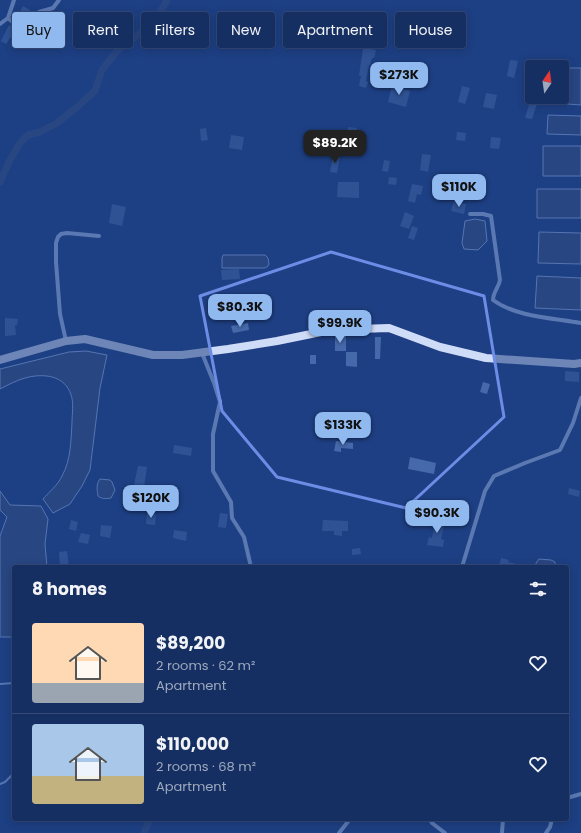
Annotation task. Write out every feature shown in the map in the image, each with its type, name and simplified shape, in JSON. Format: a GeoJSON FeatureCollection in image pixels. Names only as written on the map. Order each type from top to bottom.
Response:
{"type":"FeatureCollection","features":[{"type":"Feature","properties":{"kind":"street"},"geometry":{"type":"LineString","coordinates":[[0,24],[8,18],[14,0]]}},
{"type":"Feature","properties":{"kind":"street"},"geometry":{"type":"LineString","coordinates":[[8,18],[17,26],[24,25],[39,12],[53,8],[59,0]]}},
{"type":"Feature","properties":{"kind":"street"},"geometry":{"type":"LineString","coordinates":[[470,214],[483,214],[491,216],[500,280],[493,295],[493,300],[507,308],[533,315],[581,322]]}},
{"type":"Feature","properties":{"kind":"street"},"geometry":{"type":"LineString","coordinates":[[66,341],[60,314],[57,286],[56,243],[61,234],[99,236]]}},
{"type":"Feature","properties":{"kind":"street"},"geometry":{"type":"LineString","coordinates":[[0,360],[66,341],[85,339],[153,355],[182,355],[277,341],[321,332],[389,328],[440,347],[486,358],[581,364]]}},
{"type":"Feature","properties":{"kind":"street"},"geometry":{"type":"LineString","coordinates":[[202,353],[220,402],[213,434],[213,471],[231,502],[232,518],[244,537],[251,565]]}},
{"type":"Feature","properties":{"kind":"street"},"geometry":{"type":"LineString","coordinates":[[463,565],[485,491],[494,476],[560,450],[581,398]]}},
{"type":"Feature","properties":{"kind":"street"},"geometry":{"type":"LineString","coordinates":[[569,797],[581,794]]}},
{"type":"Feature","properties":{"kind":"street"},"geometry":{"type":"LineString","coordinates":[[339,833],[348,821]]}},
{"type":"Feature","properties":{"kind":"street"},"geometry":{"type":"LineString","coordinates":[[431,821],[445,833]]}},
{"type":"Feature","properties":{"kind":"street"},"geometry":{"type":"LineString","coordinates":[[502,833],[503,821]]}},
{"type":"Feature","properties":{"kind":"street"},"geometry":{"type":"LineString","coordinates":[[546,833],[552,821]]}},
{"type":"Feature","properties":{"kind":"highlighted area"},"geometry":{"type":"Polygon","coordinates":[[[331,252],[484,296],[504,417],[406,508],[277,477],[222,411],[200,296],[331,252]]]}},
{"type":"Feature","properties":{"kind":"water"},"geometry":{"type":"Polygon","coordinates":[[[569,68],[581,68],[581,105],[567,104],[569,104],[569,68]]]}},
{"type":"Feature","properties":{"kind":"water"},"geometry":{"type":"Polygon","coordinates":[[[548,115],[581,116],[581,135],[547,134],[548,115]]]}},
{"type":"Feature","properties":{"kind":"water"},"geometry":{"type":"Polygon","coordinates":[[[543,146],[581,146],[581,176],[543,176],[543,146]]]}},
{"type":"Feature","properties":{"kind":"water"},"geometry":{"type":"Polygon","coordinates":[[[537,189],[581,189],[581,218],[537,218],[537,189]]]}},
{"type":"Feature","properties":{"kind":"water"},"geometry":{"type":"Polygon","coordinates":[[[475,219],[485,221],[487,241],[478,250],[464,249],[462,243],[465,221],[475,219]]]}},
{"type":"Feature","properties":{"kind":"water"},"geometry":{"type":"Polygon","coordinates":[[[539,232],[581,233],[581,264],[538,263],[539,232]]]}},
{"type":"Feature","properties":{"kind":"water"},"geometry":{"type":"Polygon","coordinates":[[[223,255],[265,255],[268,258],[269,264],[265,268],[222,268],[223,255]]]}},
{"type":"Feature","properties":{"kind":"water"},"geometry":{"type":"Polygon","coordinates":[[[537,276],[581,278],[581,310],[535,308],[537,276]]]}},
{"type":"Feature","properties":{"kind":"water"},"geometry":{"type":"Polygon","coordinates":[[[86,351],[107,355],[100,388],[90,470],[82,486],[70,504],[53,513],[43,499],[60,479],[67,463],[70,450],[73,405],[71,395],[64,383],[52,377],[46,376],[32,376],[16,381],[0,389],[0,369],[69,352],[86,351]]]}},
{"type":"Feature","properties":{"kind":"water"},"geometry":{"type":"Polygon","coordinates":[[[100,479],[110,480],[112,482],[115,490],[111,498],[101,498],[98,496],[97,485],[100,479]]]}},
{"type":"Feature","properties":{"kind":"water"},"geometry":{"type":"Polygon","coordinates":[[[0,491],[10,505],[41,506],[48,519],[45,544],[47,565],[12,565],[12,637],[0,637],[0,536],[7,517],[0,510],[0,491]]]}},
{"type":"Feature","properties":{"kind":"water"},"geometry":{"type":"Polygon","coordinates":[[[539,559],[551,560],[555,562],[555,565],[536,565],[539,559]]]}},
{"type":"Feature","properties":{"kind":"building"},"geometry":{"type":"Polygon","coordinates":[[[23,6],[30,10],[29,12],[20,12],[23,6]]]}},
{"type":"Feature","properties":{"kind":"building"},"geometry":{"type":"Polygon","coordinates":[[[9,25],[12,27],[12,35],[6,44],[1,41],[9,25]]]}},
{"type":"Feature","properties":{"kind":"building"},"geometry":{"type":"Polygon","coordinates":[[[363,48],[376,50],[374,58],[372,58],[369,65],[366,81],[368,82],[366,88],[359,86],[361,76],[359,76],[363,48]]]}},
{"type":"Feature","properties":{"kind":"building"},"geometry":{"type":"Polygon","coordinates":[[[510,60],[518,61],[514,78],[507,76],[510,60]]]}},
{"type":"Feature","properties":{"kind":"building"},"geometry":{"type":"Polygon","coordinates":[[[392,86],[410,91],[406,107],[388,102],[392,86]]]}},
{"type":"Feature","properties":{"kind":"building"},"geometry":{"type":"Polygon","coordinates":[[[462,86],[470,88],[465,104],[458,102],[462,86]]]}},
{"type":"Feature","properties":{"kind":"building"},"geometry":{"type":"Polygon","coordinates":[[[486,93],[497,95],[494,109],[483,107],[486,93]]]}},
{"type":"Feature","properties":{"kind":"building"},"geometry":{"type":"Polygon","coordinates":[[[529,104],[537,104],[532,119],[525,118],[529,104]]]}},
{"type":"Feature","properties":{"kind":"building"},"geometry":{"type":"Polygon","coordinates":[[[348,127],[357,128],[355,142],[346,141],[348,127]]]}},
{"type":"Feature","properties":{"kind":"building"},"geometry":{"type":"Polygon","coordinates":[[[206,128],[208,140],[201,141],[200,129],[206,128]]]}},
{"type":"Feature","properties":{"kind":"building"},"geometry":{"type":"Polygon","coordinates":[[[457,132],[466,133],[465,141],[456,140],[457,132]]]}},
{"type":"Feature","properties":{"kind":"building"},"geometry":{"type":"Polygon","coordinates":[[[231,135],[244,137],[242,150],[229,148],[231,135]]]}},
{"type":"Feature","properties":{"kind":"building"},"geometry":{"type":"Polygon","coordinates":[[[491,137],[501,138],[499,149],[490,148],[491,137]]]}},
{"type":"Feature","properties":{"kind":"building"},"geometry":{"type":"Polygon","coordinates":[[[422,154],[431,155],[428,172],[420,170],[422,154]]]}},
{"type":"Feature","properties":{"kind":"building"},"geometry":{"type":"Polygon","coordinates":[[[333,156],[340,157],[337,173],[330,172],[333,156]]]}},
{"type":"Feature","properties":{"kind":"building"},"geometry":{"type":"Polygon","coordinates":[[[384,160],[390,161],[388,172],[382,171],[384,160]]]}},
{"type":"Feature","properties":{"kind":"building"},"geometry":{"type":"Polygon","coordinates":[[[389,177],[397,178],[396,185],[388,184],[389,177]]]}},
{"type":"Feature","properties":{"kind":"building"},"geometry":{"type":"Polygon","coordinates":[[[338,182],[359,182],[359,198],[337,197],[338,182]]]}},
{"type":"Feature","properties":{"kind":"building"},"geometry":{"type":"Polygon","coordinates":[[[412,184],[423,186],[421,195],[417,194],[415,203],[408,201],[412,184]]]}},
{"type":"Feature","properties":{"kind":"building"},"geometry":{"type":"Polygon","coordinates":[[[454,201],[466,204],[464,214],[451,211],[454,201]]]}},
{"type":"Feature","properties":{"kind":"building"},"geometry":{"type":"Polygon","coordinates":[[[112,204],[126,207],[122,226],[109,223],[112,204]]]}},
{"type":"Feature","properties":{"kind":"building"},"geometry":{"type":"Polygon","coordinates":[[[405,212],[414,216],[409,229],[400,226],[405,212]]]}},
{"type":"Feature","properties":{"kind":"building"},"geometry":{"type":"Polygon","coordinates":[[[412,226],[418,228],[414,240],[408,238],[412,226]]]}},
{"type":"Feature","properties":{"kind":"building"},"geometry":{"type":"Polygon","coordinates":[[[239,269],[240,279],[222,280],[221,270],[239,269]]]}},
{"type":"Feature","properties":{"kind":"building"},"geometry":{"type":"Polygon","coordinates":[[[5,318],[18,319],[17,325],[15,325],[16,335],[5,336],[5,318]]]}},
{"type":"Feature","properties":{"kind":"building"},"geometry":{"type":"Polygon","coordinates":[[[248,323],[249,330],[233,333],[231,326],[248,323]]]}},
{"type":"Feature","properties":{"kind":"building"},"geometry":{"type":"Polygon","coordinates":[[[335,336],[346,336],[346,351],[335,351],[335,336]]]}},
{"type":"Feature","properties":{"kind":"building"},"geometry":{"type":"Polygon","coordinates":[[[375,337],[381,337],[380,359],[375,359],[375,337]]]}},
{"type":"Feature","properties":{"kind":"building"},"geometry":{"type":"Polygon","coordinates":[[[346,352],[357,352],[357,367],[346,366],[346,352]]]}},
{"type":"Feature","properties":{"kind":"building"},"geometry":{"type":"Polygon","coordinates":[[[310,355],[316,355],[316,364],[310,364],[310,355]]]}},
{"type":"Feature","properties":{"kind":"building"},"geometry":{"type":"Polygon","coordinates":[[[565,371],[579,372],[579,382],[565,381],[565,371]]]}},
{"type":"Feature","properties":{"kind":"building"},"geometry":{"type":"Polygon","coordinates":[[[483,382],[490,384],[487,394],[480,392],[483,382]]]}},
{"type":"Feature","properties":{"kind":"building"},"geometry":{"type":"Polygon","coordinates":[[[319,418],[328,418],[328,424],[318,424],[319,418]]]}},
{"type":"Feature","properties":{"kind":"building"},"geometry":{"type":"Polygon","coordinates":[[[327,426],[335,427],[333,438],[325,437],[327,426]]]}},
{"type":"Feature","properties":{"kind":"building"},"geometry":{"type":"Polygon","coordinates":[[[336,441],[353,443],[353,449],[341,448],[341,452],[334,451],[336,441]]]}},
{"type":"Feature","properties":{"kind":"building"},"geometry":{"type":"Polygon","coordinates":[[[174,445],[192,448],[191,456],[173,453],[174,445]]]}},
{"type":"Feature","properties":{"kind":"building"},"geometry":{"type":"Polygon","coordinates":[[[410,457],[436,463],[434,474],[408,469],[410,457]]]}},
{"type":"Feature","properties":{"kind":"building"},"geometry":{"type":"Polygon","coordinates":[[[138,466],[147,467],[144,487],[134,485],[138,466]]]}},
{"type":"Feature","properties":{"kind":"building"},"geometry":{"type":"Polygon","coordinates":[[[569,488],[580,491],[579,497],[568,494],[569,488]]]}},
{"type":"Feature","properties":{"kind":"building"},"geometry":{"type":"Polygon","coordinates":[[[147,513],[156,514],[155,525],[146,524],[147,513]]]}},
{"type":"Feature","properties":{"kind":"building"},"geometry":{"type":"Polygon","coordinates":[[[220,513],[228,514],[226,528],[218,527],[220,513]]]}},
{"type":"Feature","properties":{"kind":"building"},"geometry":{"type":"Polygon","coordinates":[[[71,520],[78,522],[76,531],[69,529],[71,520]]]}},
{"type":"Feature","properties":{"kind":"building"},"geometry":{"type":"Polygon","coordinates":[[[323,520],[348,521],[348,531],[342,531],[342,536],[334,535],[334,531],[322,531],[323,520]]]}},
{"type":"Feature","properties":{"kind":"building"},"geometry":{"type":"Polygon","coordinates":[[[434,520],[445,522],[441,539],[444,540],[443,547],[427,545],[429,537],[432,538],[434,526],[432,526],[434,520]]]}},
{"type":"Feature","properties":{"kind":"building"},"geometry":{"type":"Polygon","coordinates":[[[101,525],[112,526],[110,538],[100,536],[101,525]]]}},
{"type":"Feature","properties":{"kind":"building"},"geometry":{"type":"Polygon","coordinates":[[[174,530],[187,532],[186,541],[173,538],[174,530]]]}},
{"type":"Feature","properties":{"kind":"building"},"geometry":{"type":"Polygon","coordinates":[[[81,533],[90,535],[88,544],[78,542],[81,533]]]}},
{"type":"Feature","properties":{"kind":"building"},"geometry":{"type":"Polygon","coordinates":[[[360,548],[361,554],[352,555],[352,549],[360,548]]]}},
{"type":"Feature","properties":{"kind":"building"},"geometry":{"type":"Polygon","coordinates":[[[67,551],[69,565],[60,565],[59,552],[67,551]]]}},
{"type":"Feature","properties":{"kind":"building"},"geometry":{"type":"Polygon","coordinates":[[[501,558],[509,560],[508,562],[521,565],[499,565],[501,558]]]}},
{"type":"Feature","properties":{"kind":"waterway"},"geometry":{"type":"LineString","coordinates":[[0,182],[20,143],[28,135],[40,132],[57,123],[95,91],[102,70],[117,51],[155,22],[167,0]]}},
{"type":"Feature","properties":{"kind":"waterway"},"geometry":{"type":"LineString","coordinates":[[0,684],[12,683]]}},
{"type":"Feature","properties":{"kind":"waterway"},"geometry":{"type":"LineString","coordinates":[[0,784],[5,782],[12,775]]}},
{"type":"Feature","properties":{"kind":"waterway"},"geometry":{"type":"LineString","coordinates":[[144,833],[149,821]]}}]}
